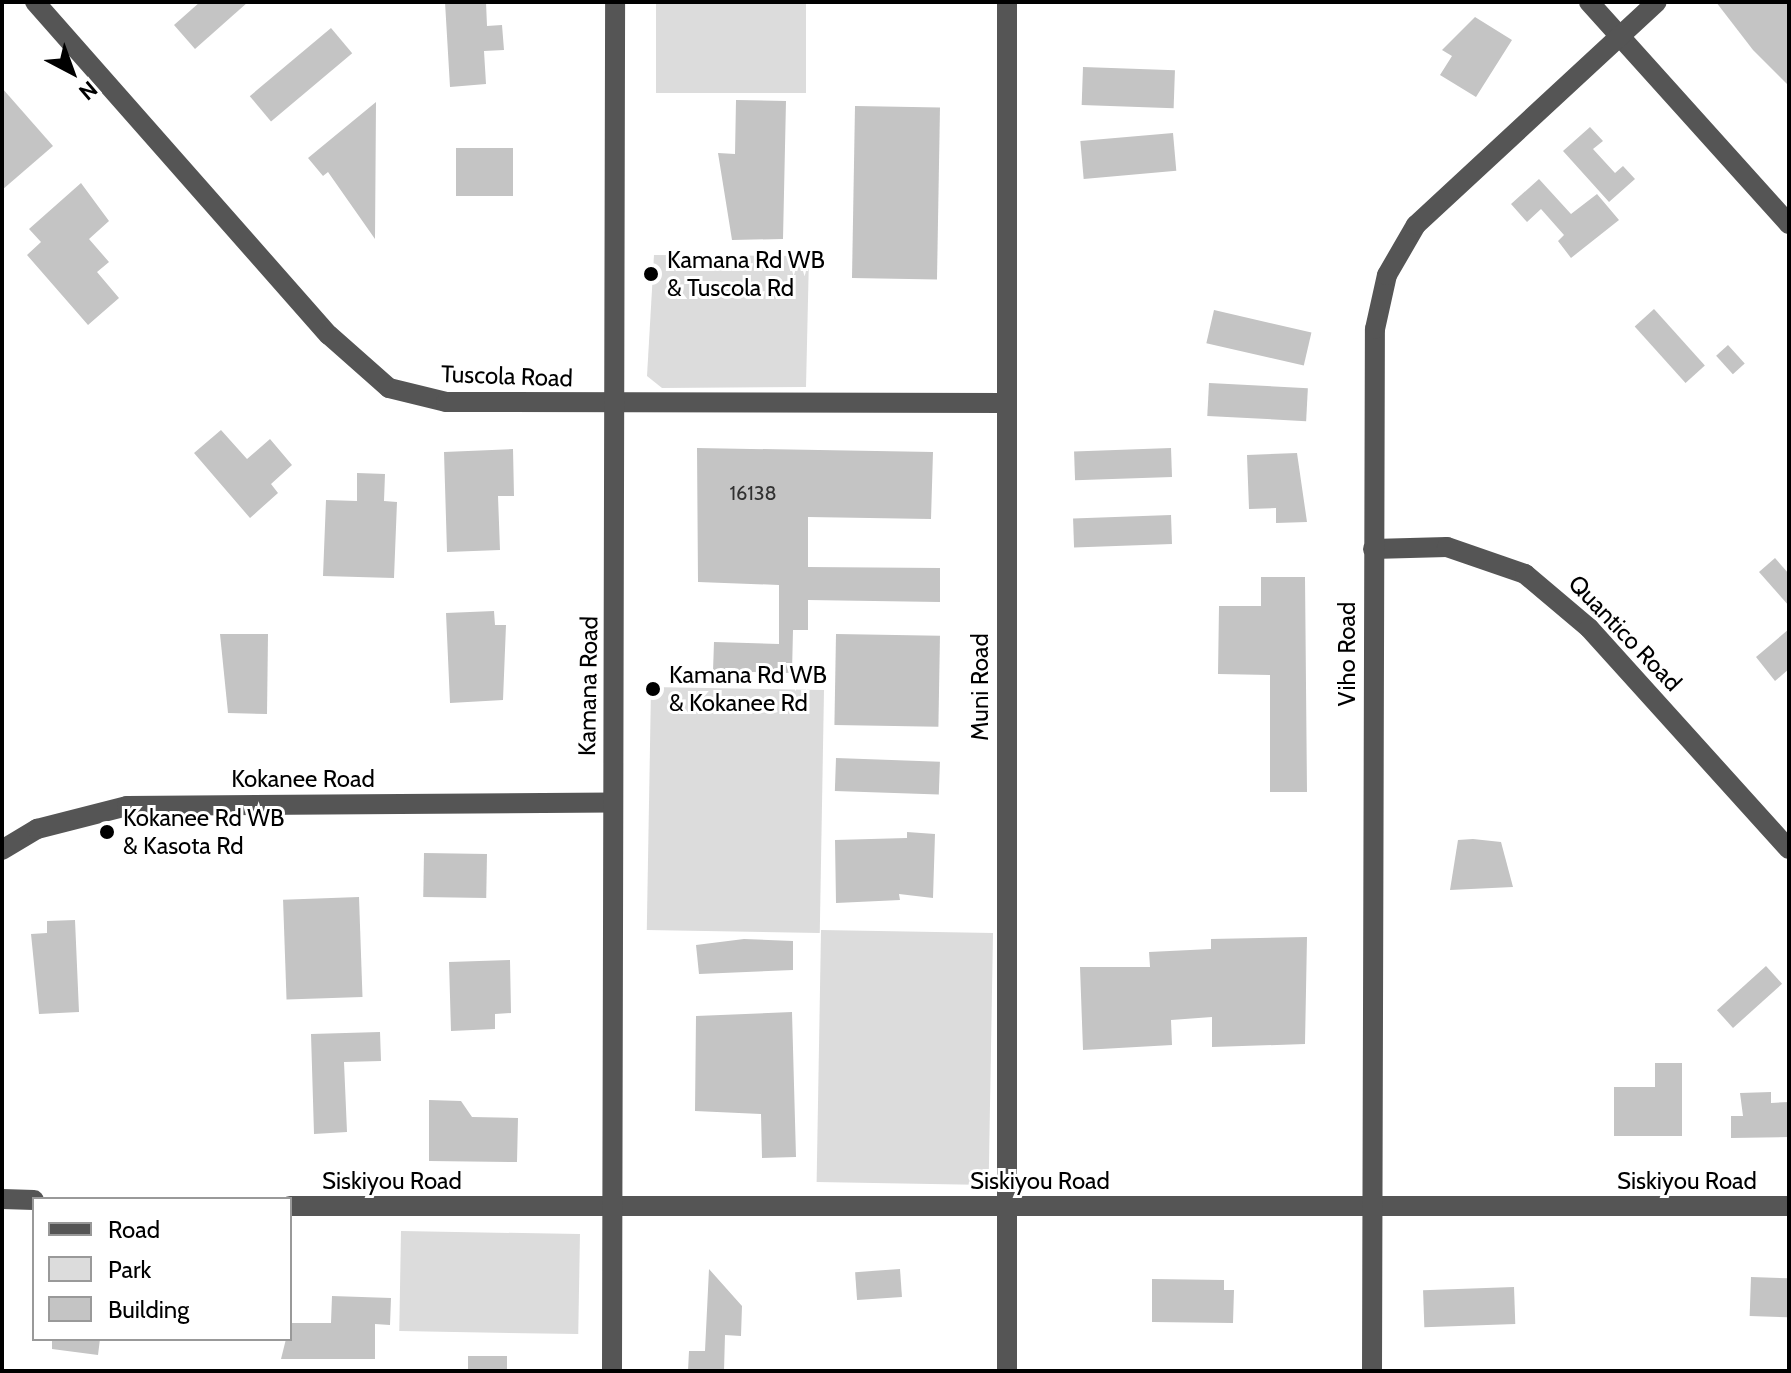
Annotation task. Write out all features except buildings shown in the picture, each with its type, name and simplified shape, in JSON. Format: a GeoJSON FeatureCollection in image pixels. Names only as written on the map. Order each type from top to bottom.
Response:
{"type":"FeatureCollection","features":[{"type":"Feature","properties":{"kind":"street","name":"Tuscola Road"},"geometry":{"type":"LineString","coordinates":[[35,2],[329,335],[389,388],[446,402],[1006,403]]}},
{"type":"Feature","properties":{"kind":"street","name":"Kamana Road"},"geometry":{"type":"LineString","coordinates":[[612,1371],[615,2]]}},
{"type":"Feature","properties":{"kind":"street","name":"Muni Road"},"geometry":{"type":"LineString","coordinates":[[1007,2],[1007,1371]]}},
{"type":"Feature","properties":{"kind":"street"},"geometry":{"type":"LineString","coordinates":[[1589,2],[1789,224]]}},
{"type":"Feature","properties":{"kind":"street","name":"Viho Road"},"geometry":{"type":"LineString","coordinates":[[1372,1371],[1375,329],[1387,275],[1416,225],[1455,182],[1657,2]]}},
{"type":"Feature","properties":{"kind":"street","name":"Quantico Road"},"geometry":{"type":"LineString","coordinates":[[1373,549],[1447,547],[1486,556],[1535,582],[1589,628],[1789,849]]}},
{"type":"Feature","properties":{"kind":"street","name":"Kokanee Road"},"geometry":{"type":"LineString","coordinates":[[2,850],[37,829],[127,806],[613,803]]}},
{"type":"Feature","properties":{"kind":"street"},"geometry":{"type":"LineString","coordinates":[[2,1199],[32,1200]]}},
{"type":"Feature","properties":{"kind":"street","name":"Siskiyou Road"},"geometry":{"type":"LineString","coordinates":[[292,1206],[1373,1209],[1789,1206]]}},
{"type":"Feature","properties":{"kind":"green space"},"geometry":{"type":"Polygon","coordinates":[[[656,2],[806,2],[806,93],[656,93],[656,2]]]}},
{"type":"Feature","properties":{"kind":"green space"},"geometry":{"type":"Polygon","coordinates":[[[654,255],[809,256],[806,387],[662,388],[647,376],[654,255]]]}},
{"type":"Feature","properties":{"kind":"green space"},"geometry":{"type":"Polygon","coordinates":[[[651,687],[824,690],[820,933],[647,930],[651,687]]]}},
{"type":"Feature","properties":{"kind":"green space"},"geometry":{"type":"Polygon","coordinates":[[[821,930],[993,933],[989,1185],[817,1182],[821,930]]]}},
{"type":"Feature","properties":{"kind":"green space"},"geometry":{"type":"Polygon","coordinates":[[[401,1231],[580,1234],[578,1334],[399,1331],[401,1231]]]}},
{"type":"Feature","properties":{"kind":"place","name":"Kamana Rd WB & Tuscola Rd"},"geometry":{"type":"Point","coordinates":[651,274]}},
{"type":"Feature","properties":{"kind":"place","name":"Kamana Rd WB & Kokanee Rd"},"geometry":{"type":"Point","coordinates":[653,689]}},
{"type":"Feature","properties":{"kind":"place","name":"Kokanee Rd WB & Kasota Rd"},"geometry":{"type":"Point","coordinates":[107,832]}}]}
